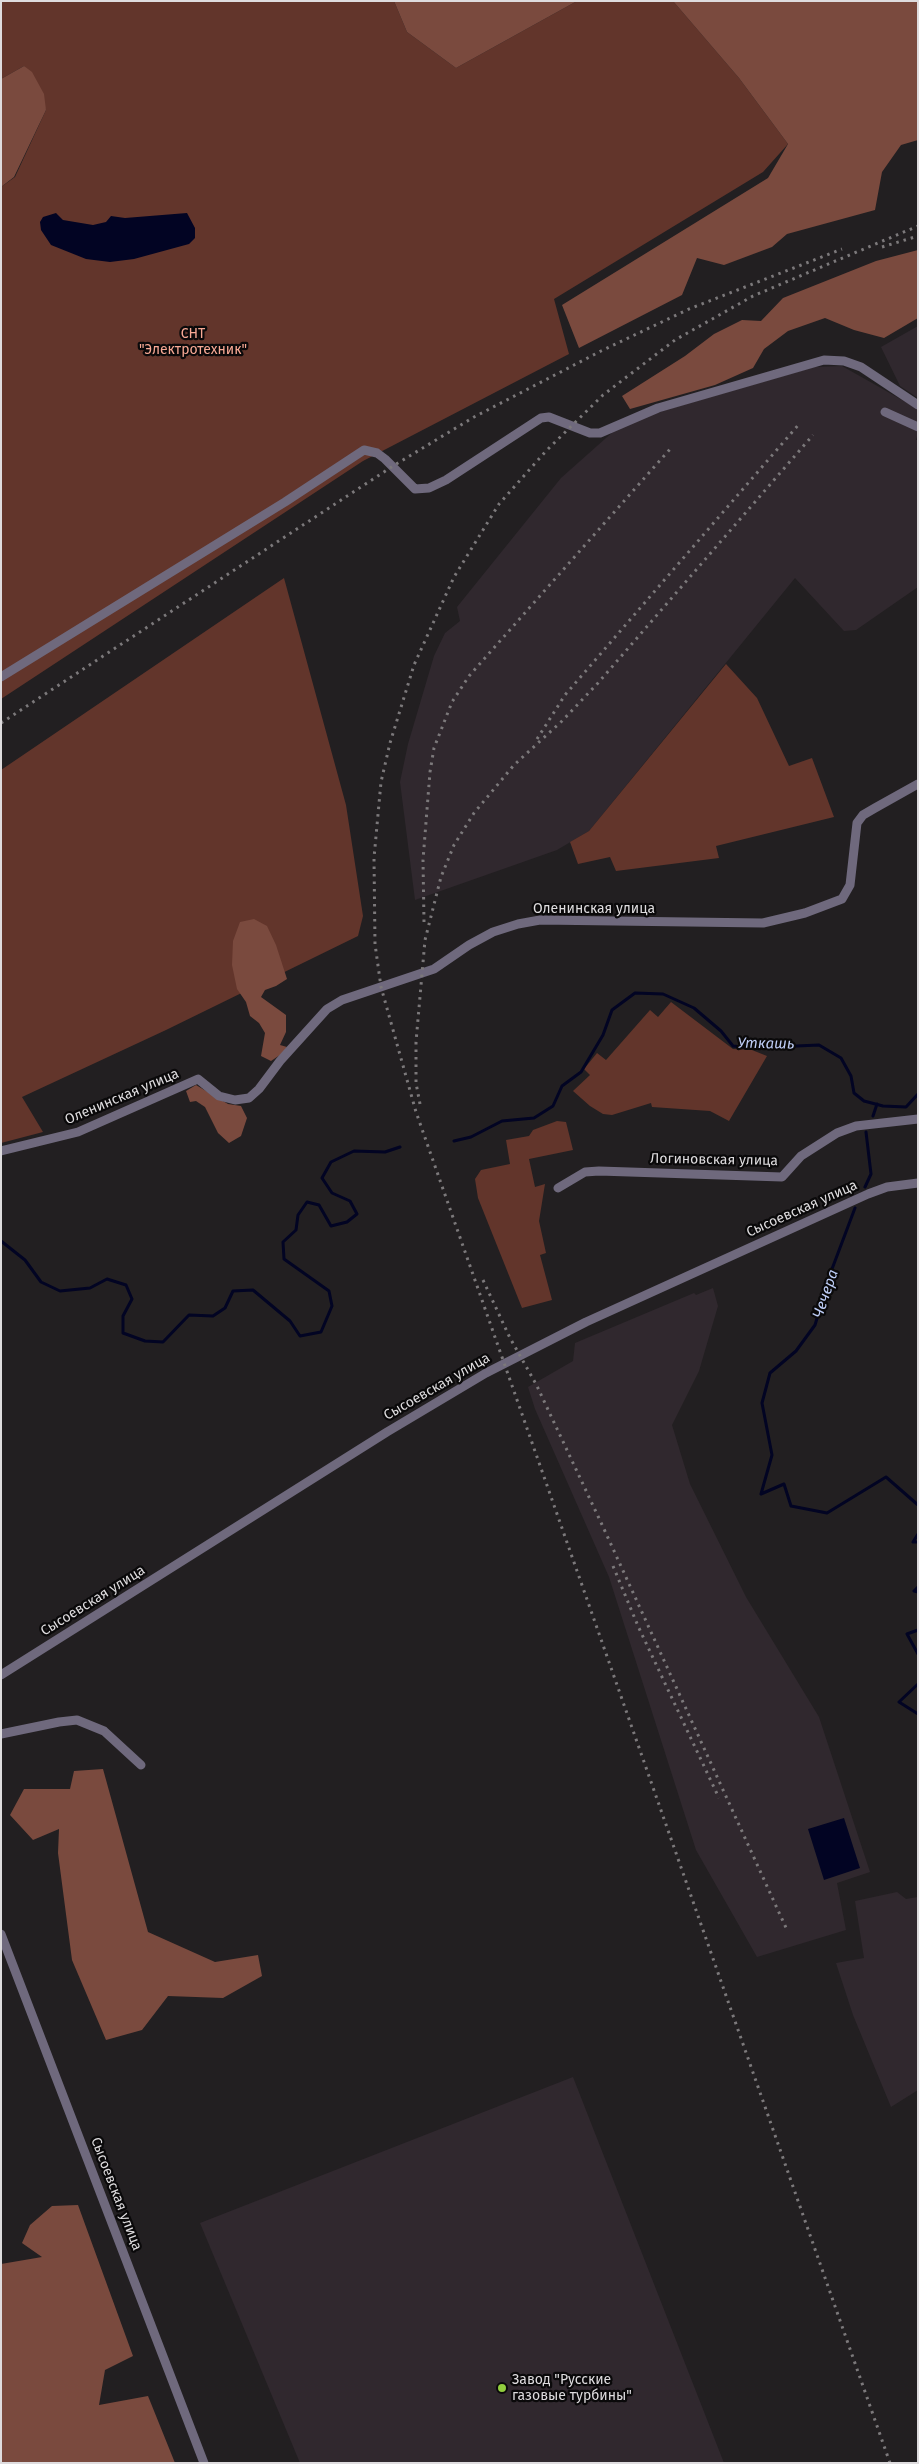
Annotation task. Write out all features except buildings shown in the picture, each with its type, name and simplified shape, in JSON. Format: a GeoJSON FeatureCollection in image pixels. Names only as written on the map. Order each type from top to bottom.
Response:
{"type":"FeatureCollection","features":[{"type":"Feature","properties":{"kind":"street"},"geometry":{"type":"LineString","coordinates":[[1,677],[285,502],[364,450],[385,459],[415,490],[429,488],[446,480],[541,418],[549,417],[590,433],[600,433],[658,408],[824,360],[844,361],[861,367],[918,405]]}},
{"type":"Feature","properties":{"kind":"street"},"geometry":{"type":"LineString","coordinates":[[886,412],[918,428]]}},
{"type":"Feature","properties":{"kind":"street","name":"Оленинская улица"},"geometry":{"type":"LineString","coordinates":[[1,1151],[78,1132],[198,1079],[219,1096],[235,1100],[249,1098],[259,1089],[280,1061],[327,1009],[342,1000],[434,969],[468,945],[494,932],[518,924],[540,920],[763,923],[805,913],[842,899],[850,886],[857,823],[875,808],[918,784]]}},
{"type":"Feature","properties":{"kind":"street","name":"Логиновская улица"},"geometry":{"type":"LineString","coordinates":[[558,1188],[585,1172],[599,1171],[782,1177],[801,1156],[837,1132],[856,1126],[918,1119]]}},
{"type":"Feature","properties":{"kind":"street","name":"Сысоевская улица"},"geometry":{"type":"LineString","coordinates":[[1,1675],[387,1432],[486,1373],[586,1322],[868,1194],[887,1188],[918,1183]]}},
{"type":"Feature","properties":{"kind":"street"},"geometry":{"type":"LineString","coordinates":[[1,1734],[77,1720],[104,1731],[141,1766]]}},
{"type":"Feature","properties":{"kind":"street","name":"Сысоевская улица"},"geometry":{"type":"LineString","coordinates":[[1,1934],[204,2463]]}},
{"type":"Feature","properties":{"kind":"shaded area"},"geometry":{"type":"Polygon","coordinates":[[[394,1],[577,1],[456,68],[407,32],[394,1]]]}},
{"type":"Feature","properties":{"kind":"shaded area"},"geometry":{"type":"Polygon","coordinates":[[[673,1],[918,1],[918,140],[901,145],[882,172],[875,210],[787,234],[772,247],[724,265],[697,258],[682,295],[579,348],[562,305],[768,178],[788,144],[739,78],[673,1]]]}},
{"type":"Feature","properties":{"kind":"shaded area"},"geometry":{"type":"Polygon","coordinates":[[[24,66],[32,72],[44,94],[46,110],[14,177],[1,187],[1,79],[24,66]]]}},
{"type":"Feature","properties":{"kind":"shaded area"},"geometry":{"type":"Polygon","coordinates":[[[918,250],[918,318],[884,338],[854,330],[825,318],[788,331],[764,349],[753,368],[715,385],[630,409],[622,396],[685,356],[714,334],[742,320],[761,321],[783,298],[876,261],[918,250]]]}},
{"type":"Feature","properties":{"kind":"shaded area"},"geometry":{"type":"Polygon","coordinates":[[[918,326],[918,398],[900,386],[881,347],[918,326]]]}},
{"type":"Feature","properties":{"kind":"shaded area"},"geometry":{"type":"Polygon","coordinates":[[[842,366],[918,409],[918,433],[916,440],[918,440],[918,587],[856,630],[844,631],[795,578],[589,831],[557,850],[415,900],[400,782],[408,744],[434,656],[445,633],[460,621],[457,607],[561,478],[615,430],[658,412],[814,367],[842,366]]]}},
{"type":"Feature","properties":{"kind":"shaded area"},"geometry":{"type":"Polygon","coordinates":[[[254,919],[267,926],[276,945],[287,979],[265,990],[261,997],[286,1015],[286,1032],[280,1045],[287,1047],[283,1053],[271,1061],[261,1056],[265,1033],[259,1023],[250,1016],[246,1002],[237,989],[232,965],[233,941],[240,922],[254,919]]]}},
{"type":"Feature","properties":{"kind":"shaded area"},"geometry":{"type":"Polygon","coordinates":[[[196,1085],[228,1104],[241,1106],[247,1118],[241,1136],[229,1143],[218,1133],[205,1107],[196,1101],[190,1102],[186,1091],[196,1085]]]}},
{"type":"Feature","properties":{"kind":"shaded area"},"geometry":{"type":"Polygon","coordinates":[[[713,1288],[718,1306],[699,1371],[672,1425],[690,1484],[746,1597],[819,1717],[870,1872],[837,1883],[846,1930],[757,1957],[696,1850],[609,1577],[535,1409],[528,1387],[573,1361],[575,1343],[694,1293],[696,1295],[713,1288]]]}},
{"type":"Feature","properties":{"kind":"shaded area"},"geometry":{"type":"Polygon","coordinates":[[[103,1769],[148,1932],[215,1962],[258,1955],[262,1976],[223,1998],[168,1996],[142,2030],[106,2040],[72,1960],[58,1853],[59,1829],[33,1840],[10,1815],[24,1789],[70,1789],[74,1771],[103,1769]]]}},
{"type":"Feature","properties":{"kind":"shaded area"},"geometry":{"type":"Polygon","coordinates":[[[897,1892],[906,1899],[918,1897],[918,2090],[891,2107],[853,2015],[836,1963],[864,1958],[855,1901],[897,1892]]]}},
{"type":"Feature","properties":{"kind":"shaded area"},"geometry":{"type":"Polygon","coordinates":[[[573,2077],[724,2463],[300,2463],[200,2223],[573,2077]]]}},
{"type":"Feature","properties":{"kind":"shaded area"},"geometry":{"type":"Polygon","coordinates":[[[78,2205],[133,2356],[105,2370],[99,2405],[148,2396],[175,2463],[1,2463],[1,2264],[42,2257],[22,2243],[30,2225],[52,2206],[78,2205]]]}},
{"type":"Feature","properties":{"kind":"green space","name":"СНТ \"Электротехник\""},"geometry":{"type":"Polygon","coordinates":[[[1,1],[394,1],[407,32],[456,68],[577,1],[673,1],[739,78],[788,144],[763,172],[554,299],[569,354],[363,461],[1,699],[1,187],[15,177],[46,110],[24,66],[1,79],[1,1]]]}},
{"type":"Feature","properties":{"kind":"green space"},"geometry":{"type":"Polygon","coordinates":[[[284,578],[346,805],[363,916],[358,936],[166,1030],[22,1097],[43,1132],[1,1143],[1,770],[284,578]]]}},
{"type":"Feature","properties":{"kind":"green space"},"geometry":{"type":"Polygon","coordinates":[[[726,664],[757,698],[789,766],[812,758],[834,817],[716,846],[719,858],[616,871],[610,857],[578,864],[570,842],[589,831],[726,664]]]}},
{"type":"Feature","properties":{"kind":"green space"},"geometry":{"type":"Polygon","coordinates":[[[671,1002],[733,1049],[752,1050],[767,1056],[729,1121],[710,1111],[652,1107],[651,1103],[612,1115],[603,1114],[590,1106],[573,1091],[590,1075],[584,1069],[597,1053],[606,1060],[650,1010],[658,1017],[671,1002]]]}},
{"type":"Feature","properties":{"kind":"green space"},"geometry":{"type":"Polygon","coordinates":[[[557,1121],[566,1122],[573,1150],[529,1159],[535,1187],[545,1184],[539,1221],[546,1253],[540,1255],[552,1300],[522,1308],[478,1198],[475,1179],[481,1170],[510,1164],[506,1140],[529,1136],[533,1130],[557,1121]]]}},
{"type":"Feature","properties":{"kind":"water"},"geometry":{"type":"Polygon","coordinates":[[[56,213],[63,220],[93,225],[106,222],[111,216],[125,218],[187,213],[195,228],[195,238],[189,244],[134,259],[110,262],[86,259],[51,245],[41,230],[40,222],[43,217],[56,213]]]}},
{"type":"Feature","properties":{"kind":"water"},"geometry":{"type":"Polygon","coordinates":[[[844,1818],[860,1868],[824,1880],[808,1829],[844,1818]]]}},
{"type":"Feature","properties":{"kind":"waterway","name":"Уткашь"},"geometry":{"type":"LineString","coordinates":[[454,1141],[471,1137],[502,1121],[534,1118],[553,1106],[562,1086],[581,1072],[603,1035],[612,1010],[635,993],[663,994],[694,1008],[721,1031],[733,1046],[751,1048],[819,1045],[841,1058],[851,1076],[854,1093],[864,1101],[883,1106],[906,1107],[918,1094]]}},
{"type":"Feature","properties":{"kind":"waterway","name":"Чечера"},"geometry":{"type":"LineString","coordinates":[[873,1116],[877,1104]]}},
{"type":"Feature","properties":{"kind":"waterway","name":"Чечера"},"geometry":{"type":"LineString","coordinates":[[865,1187],[871,1174],[866,1132]]}},
{"type":"Feature","properties":{"kind":"waterway","name":"Уткашь"},"geometry":{"type":"LineString","coordinates":[[1,1241],[25,1260],[41,1282],[60,1291],[90,1288],[107,1279],[126,1285],[132,1299],[123,1316],[123,1333],[145,1341],[163,1342],[189,1315],[213,1316],[225,1308],[233,1291],[253,1290],[290,1321],[300,1336],[321,1332],[332,1306],[329,1291],[284,1259],[283,1242],[296,1230],[298,1215],[307,1202],[319,1205],[331,1226],[347,1222],[357,1214],[350,1201],[332,1193],[322,1178],[331,1162],[354,1151],[385,1152],[400,1147]]}},
{"type":"Feature","properties":{"kind":"waterway","name":"Чечера"},"geometry":{"type":"LineString","coordinates":[[855,1208],[832,1269],[815,1325],[796,1351],[770,1373],[762,1403],[772,1455],[761,1494],[784,1484],[791,1506],[827,1513],[886,1477],[918,1505]]}},
{"type":"Feature","properties":{"kind":"waterway","name":"Чечера"},"geometry":{"type":"LineString","coordinates":[[918,1534],[913,1542],[918,1542]]}},
{"type":"Feature","properties":{"kind":"waterway","name":"Чечера"},"geometry":{"type":"LineString","coordinates":[[918,1587],[914,1591],[918,1592]]}},
{"type":"Feature","properties":{"kind":"waterway","name":"Чечера"},"geometry":{"type":"LineString","coordinates":[[918,1630],[907,1634],[918,1654]]}},
{"type":"Feature","properties":{"kind":"waterway","name":"Чечера"},"geometry":{"type":"LineString","coordinates":[[918,1684],[899,1702],[918,1714]]}},
{"type":"Feature","properties":{"kind":"railway"},"geometry":{"type":"LineString","coordinates":[[890,2463],[416,1112],[381,987],[375,944],[374,858],[381,782],[390,743],[414,665],[454,577],[499,504],[546,451],[603,395],[675,340],[753,296],[918,226]]}},
{"type":"Feature","properties":{"kind":"railway"},"geometry":{"type":"LineString","coordinates":[[882,247],[918,236]]}},
{"type":"Feature","properties":{"kind":"railway"},"geometry":{"type":"LineString","coordinates":[[1,723],[393,466],[474,417],[601,351],[689,309],[842,249]]}},
{"type":"Feature","properties":{"kind":"railway"},"geometry":{"type":"LineString","coordinates":[[537,739],[565,695],[800,423]]}},
{"type":"Feature","properties":{"kind":"railway"},"geometry":{"type":"LineString","coordinates":[[420,1104],[416,1083],[416,1042],[425,940],[441,877],[454,845],[474,813],[514,765],[562,721],[598,683],[813,435]]}},
{"type":"Feature","properties":{"kind":"railway"},"geometry":{"type":"LineString","coordinates":[[424,922],[423,860],[430,772],[434,748],[452,702],[469,676],[671,448]]}},
{"type":"Feature","properties":{"kind":"railway"},"geometry":{"type":"LineString","coordinates":[[483,1280],[510,1338],[536,1384],[604,1529],[787,1930]]}},
{"type":"Feature","properties":{"kind":"railway"},"geometry":{"type":"LineString","coordinates":[[613,1566],[638,1626],[719,1798]]}},
{"type":"Feature","properties":{"kind":"place","name":"Завод \"Русские газовые турбины\""},"geometry":{"type":"Point","coordinates":[502,2388]}}]}
